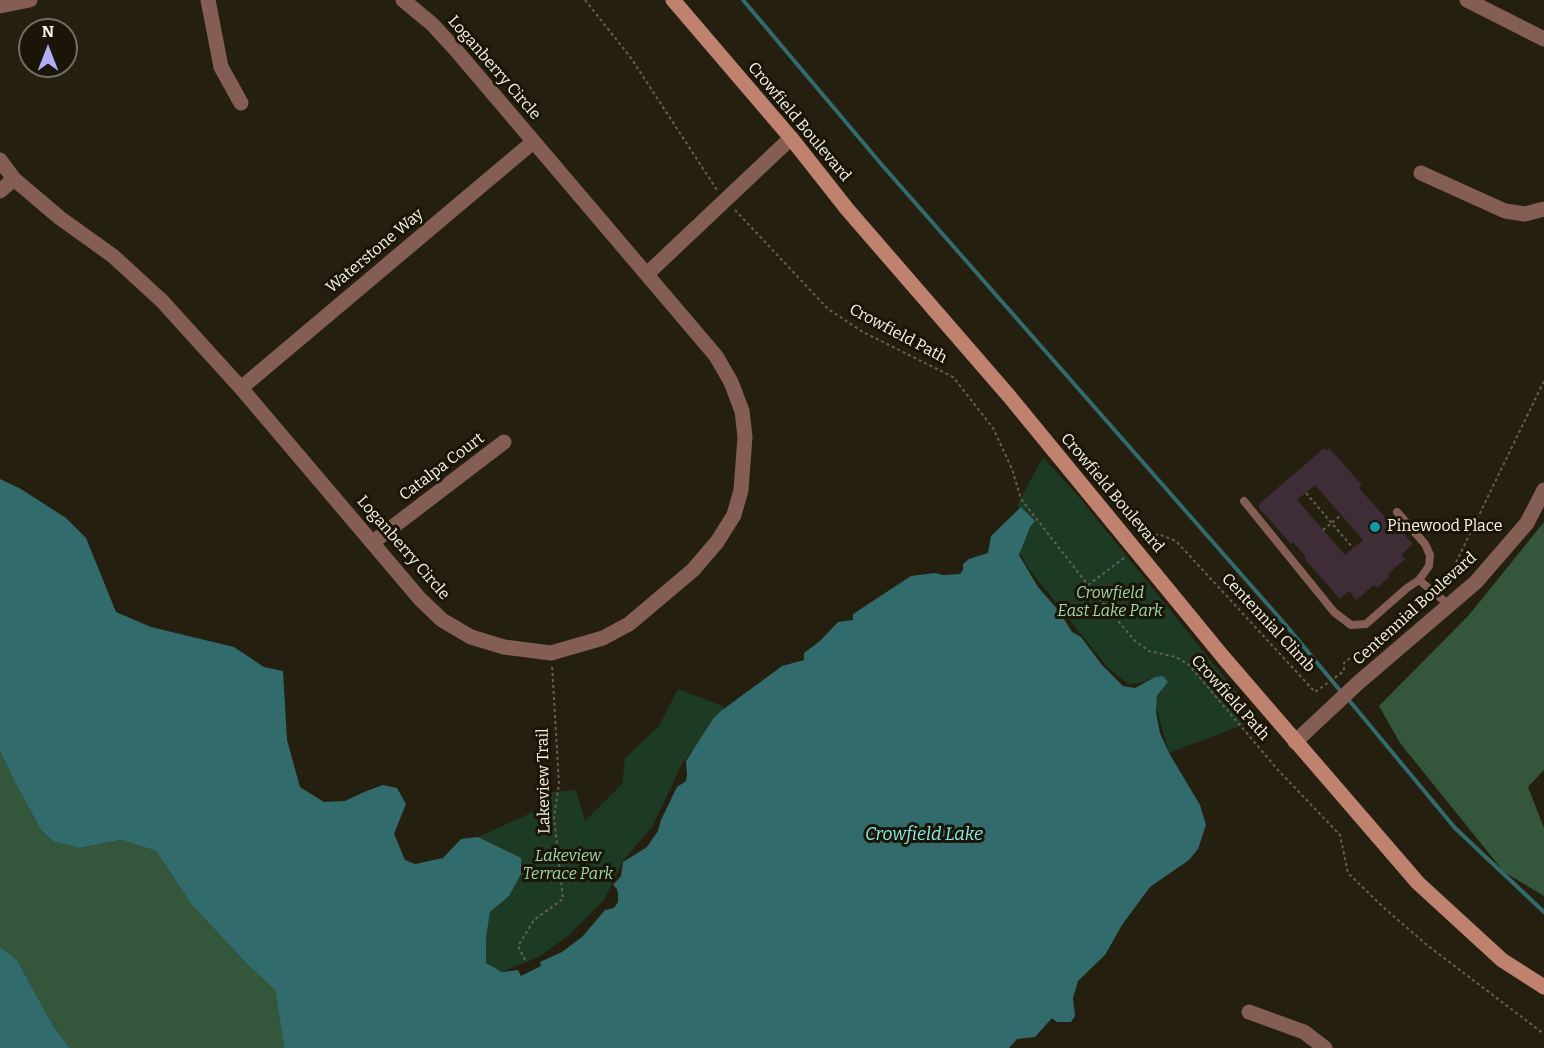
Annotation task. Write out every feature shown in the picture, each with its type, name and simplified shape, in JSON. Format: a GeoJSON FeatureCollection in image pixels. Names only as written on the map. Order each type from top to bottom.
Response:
{"type":"FeatureCollection","features":[{"type":"Feature","properties":{"kind":"main road","name":"Crowfield Boulevard"},"geometry":{"type":"LineString","coordinates":[[674,0],[791,138],[847,209],[1009,396],[1295,742],[1418,883],[1502,960],[1544,987]]}},
{"type":"Feature","properties":{"kind":"street"},"geometry":{"type":"LineString","coordinates":[[0,6],[30,0]]}},
{"type":"Feature","properties":{"kind":"street"},"geometry":{"type":"LineString","coordinates":[[208,0],[221,67],[241,103]]}},
{"type":"Feature","properties":{"kind":"street","name":"Loganberry Circle"},"geometry":{"type":"LineString","coordinates":[[0,160],[14,179],[60,218],[113,256],[162,301],[241,388],[420,599],[442,620],[471,637],[504,647],[551,653],[603,638],[629,624],[693,570],[717,542],[734,514],[741,490],[745,437],[742,411],[731,382],[716,356],[432,24],[403,0]]}},
{"type":"Feature","properties":{"kind":"street"},"geometry":{"type":"LineString","coordinates":[[1467,0],[1544,39]]}},
{"type":"Feature","properties":{"kind":"street"},"geometry":{"type":"LineString","coordinates":[[647,274],[791,138]]}},
{"type":"Feature","properties":{"kind":"street","name":"Waterstone Way"},"geometry":{"type":"LineString","coordinates":[[241,388],[533,142]]}},
{"type":"Feature","properties":{"kind":"street"},"geometry":{"type":"LineString","coordinates":[[1421,173],[1505,211],[1525,214],[1544,209]]}},
{"type":"Feature","properties":{"kind":"street"},"geometry":{"type":"LineString","coordinates":[[0,191],[14,179]]}},
{"type":"Feature","properties":{"kind":"street","name":"Catalpa Court"},"geometry":{"type":"LineString","coordinates":[[373,542],[504,442]]}},
{"type":"Feature","properties":{"kind":"street","name":"Centennial Boulevard"},"geometry":{"type":"LineString","coordinates":[[1295,742],[1358,683],[1476,582],[1527,523],[1544,490]]}},
{"type":"Feature","properties":{"kind":"street"},"geometry":{"type":"LineString","coordinates":[[1249,1012],[1304,1032],[1325,1048]]}},
{"type":"Feature","properties":{"kind":"lane"},"geometry":{"type":"LineString","coordinates":[[1244,501],[1334,612],[1351,625],[1366,624],[1419,580],[1429,567],[1431,555],[1425,544],[1397,512]]}},
{"type":"Feature","properties":{"kind":"lane"},"geometry":{"type":"LineString","coordinates":[[1419,580],[1449,605]]}},
{"type":"Feature","properties":{"kind":"path","name":"Crowfield Path"},"geometry":{"type":"LineString","coordinates":[[585,0],[631,58],[726,200],[828,309],[863,332],[954,378],[993,428],[1022,499],[1088,585],[1135,641],[1149,651],[1176,657],[1189,665],[1278,771],[1340,835],[1348,873],[1427,945],[1544,1034]]}},
{"type":"Feature","properties":{"kind":"path","name":"Centennial Climb"},"geometry":{"type":"LineString","coordinates":[[1088,585],[1158,534],[1176,541],[1315,692],[1344,671],[1344,663],[1448,579],[1544,381]]}},
{"type":"Feature","properties":{"kind":"path"},"geometry":{"type":"LineString","coordinates":[[1306,493],[1353,548]]}},
{"type":"Feature","properties":{"kind":"path"},"geometry":{"type":"LineString","coordinates":[[1323,530],[1341,515]]}},
{"type":"Feature","properties":{"kind":"path","name":"Lakeview Trail"},"geometry":{"type":"LineString","coordinates":[[525,960],[518,946],[534,920],[563,899],[554,817],[559,784],[551,653]]}},
{"type":"Feature","properties":{"kind":"green space","name":"Crowfield East Lake Park"},"geometry":{"type":"Polygon","coordinates":[[[1043,457],[1079,497],[1258,719],[1169,753],[1155,703],[1167,681],[1163,676],[1141,683],[1128,684],[1108,668],[1029,569],[1020,553],[1021,540],[1033,520],[1017,506],[1043,457]]]}},
{"type":"Feature","properties":{"kind":"green space"},"geometry":{"type":"Polygon","coordinates":[[[1544,522],[1544,770],[1528,787],[1544,828],[1544,896],[1504,872],[1400,743],[1379,706],[1469,615],[1544,522]]]}},
{"type":"Feature","properties":{"kind":"green space","name":"Lakeview Terrace Park"},"geometry":{"type":"Polygon","coordinates":[[[678,689],[725,707],[682,764],[652,827],[623,861],[604,900],[569,935],[539,957],[502,972],[486,963],[486,938],[490,912],[509,896],[478,837],[544,807],[543,793],[576,790],[585,821],[622,784],[625,758],[659,726],[678,689]]]}},
{"type":"Feature","properties":{"kind":"green space"},"geometry":{"type":"Polygon","coordinates":[[[0,751],[41,830],[54,842],[80,848],[121,840],[156,851],[191,904],[246,963],[277,991],[284,1048],[70,1048],[54,1027],[17,960],[0,947],[0,751]]]}},
{"type":"Feature","properties":{"kind":"water","name":"Crowfield Lake"},"geometry":{"type":"Polygon","coordinates":[[[0,479],[21,489],[66,518],[86,538],[116,612],[151,627],[234,647],[264,667],[283,671],[287,740],[300,787],[324,802],[345,801],[383,785],[397,788],[406,804],[394,834],[405,860],[415,864],[443,858],[461,839],[478,837],[521,858],[521,874],[509,896],[490,912],[486,938],[486,963],[502,972],[518,970],[521,976],[541,966],[540,962],[562,952],[582,937],[605,910],[614,908],[618,902],[618,894],[613,885],[621,876],[623,862],[647,847],[658,831],[677,787],[686,781],[686,761],[713,719],[721,711],[782,666],[804,660],[804,653],[820,641],[838,622],[853,620],[853,614],[911,576],[935,573],[960,574],[963,564],[969,559],[988,553],[991,536],[1021,507],[1035,521],[1030,527],[1019,555],[1038,587],[1059,611],[1072,632],[1081,637],[1102,665],[1123,686],[1135,688],[1155,677],[1163,676],[1168,682],[1157,696],[1156,712],[1160,733],[1169,753],[1200,805],[1206,825],[1198,849],[1189,860],[1150,887],[1122,925],[1105,955],[1078,981],[1073,998],[1075,1016],[1071,1022],[1057,1022],[1052,1018],[1035,1037],[1017,1039],[1009,1048],[284,1048],[276,991],[246,963],[191,904],[156,851],[121,840],[80,848],[54,842],[41,830],[14,781],[0,751],[0,479]]]}},
{"type":"Feature","properties":{"kind":"water"},"geometry":{"type":"Polygon","coordinates":[[[0,947],[17,960],[54,1027],[70,1048],[0,1048],[0,947]]]}},
{"type":"Feature","properties":{"kind":"building","name":"Pinewood Place"},"geometry":{"type":"Polygon","coordinates":[[[1324,448],[1327,451],[1329,448],[1362,485],[1359,488],[1391,524],[1393,522],[1413,544],[1401,555],[1405,559],[1388,574],[1390,576],[1377,588],[1374,585],[1356,600],[1349,591],[1340,599],[1293,542],[1291,544],[1259,508],[1259,504],[1324,448]],[[1315,485],[1297,500],[1345,555],[1363,540],[1315,485]]]}},
{"type":"Feature","properties":{"kind":"waterway"},"geometry":{"type":"LineString","coordinates":[[743,0],[882,165],[1284,623],[1343,694]]}},
{"type":"Feature","properties":{"kind":"waterway"},"geometry":{"type":"LineString","coordinates":[[1348,699],[1455,828],[1544,912]]}},
{"type":"Feature","properties":{"kind":"place","name":"Pinewood Place"},"geometry":{"type":"Point","coordinates":[1375,527]}}]}
